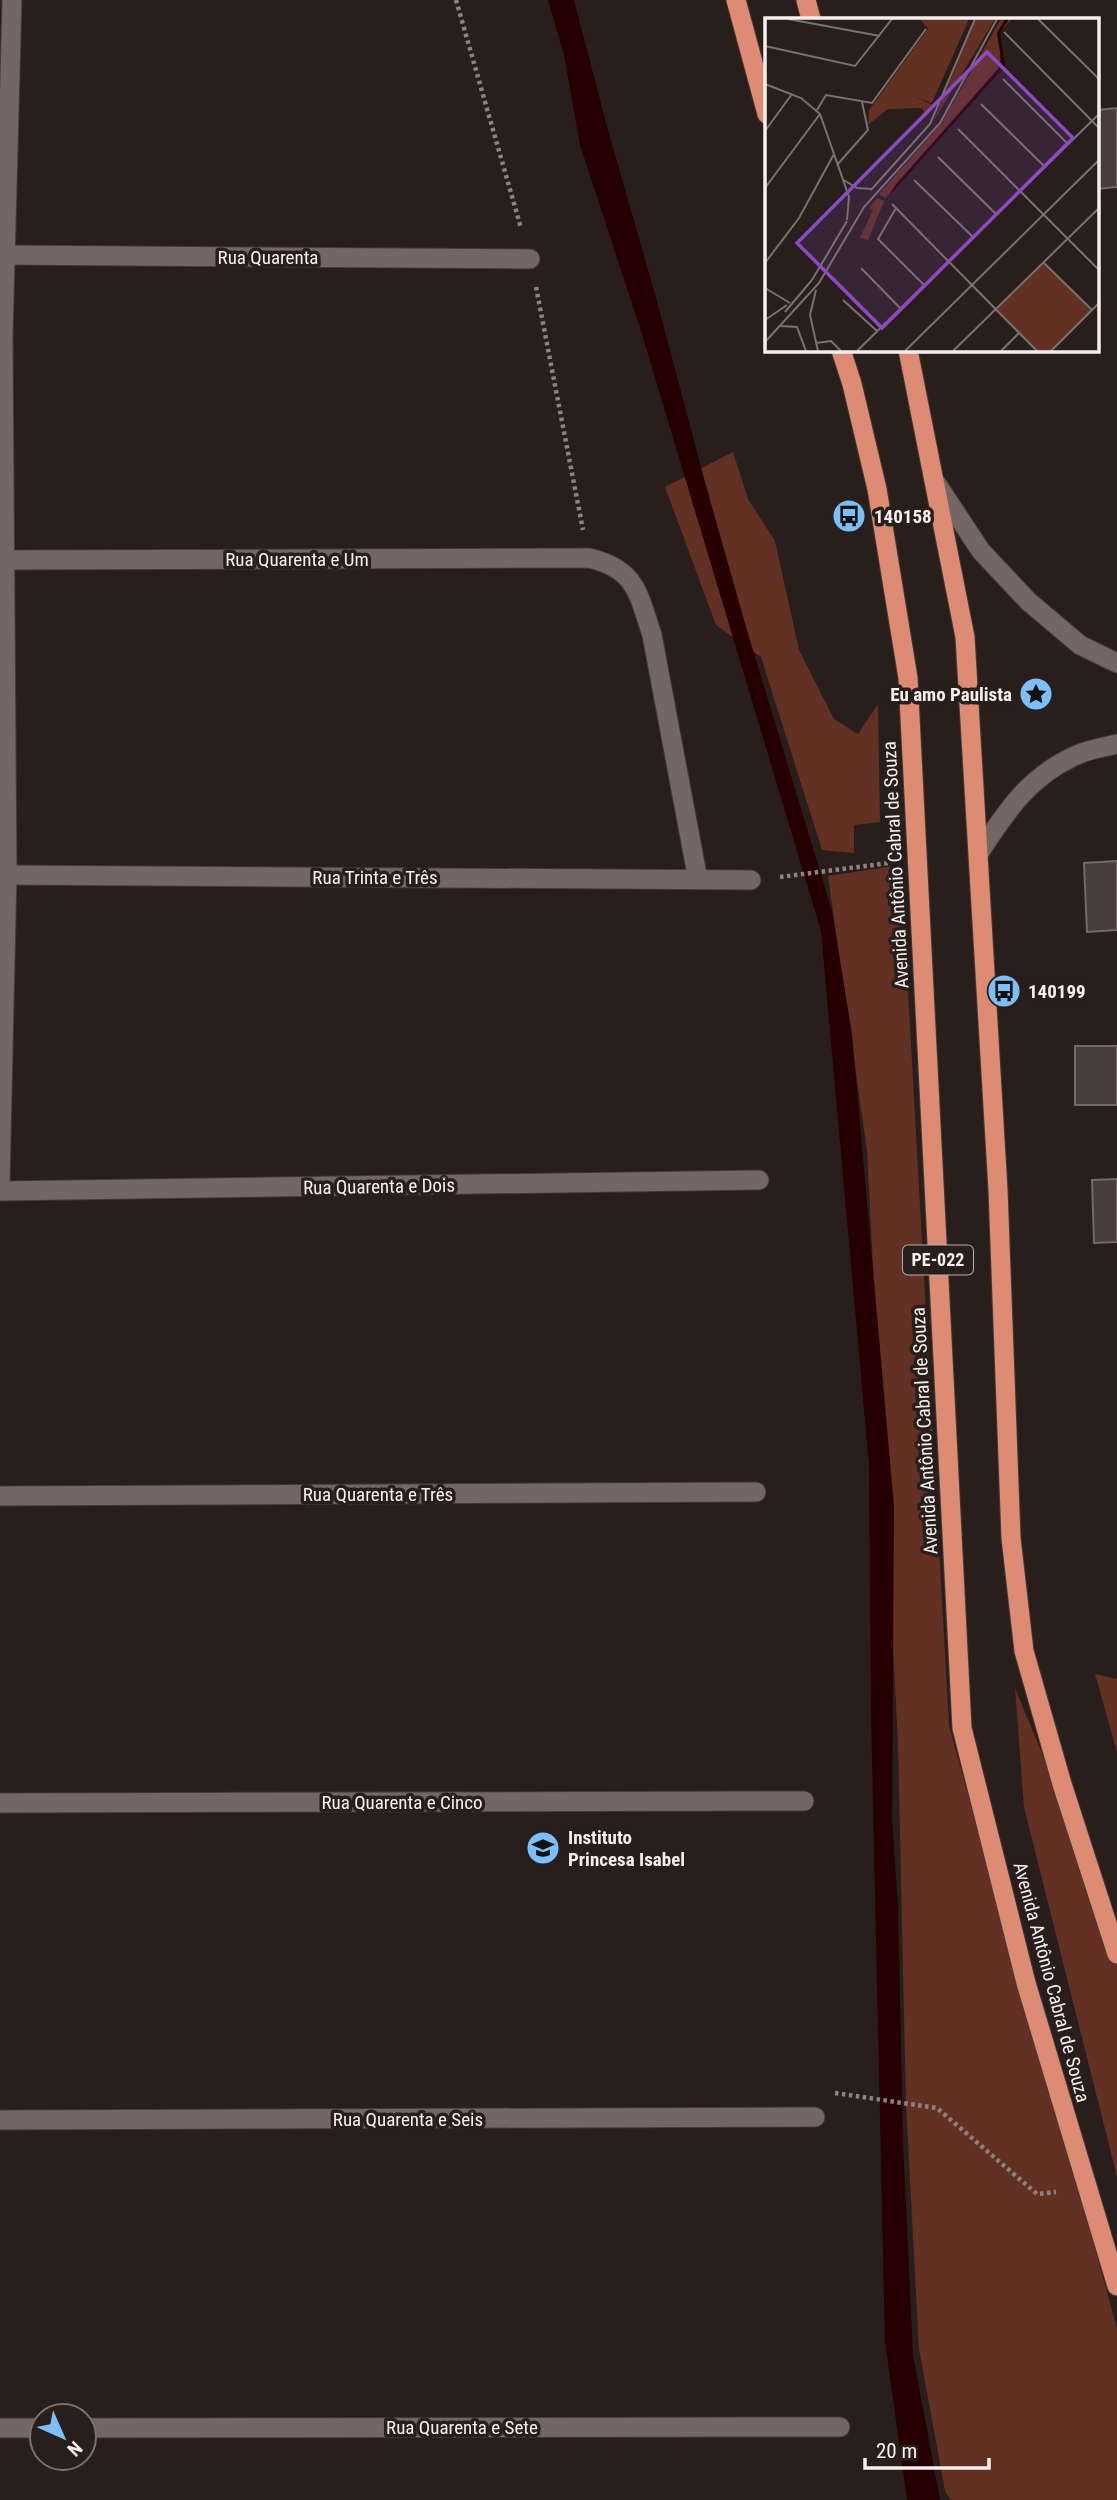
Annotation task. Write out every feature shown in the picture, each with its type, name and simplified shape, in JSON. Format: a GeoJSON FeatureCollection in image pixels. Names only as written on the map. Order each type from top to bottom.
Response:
{"type":"FeatureCollection","features":[{"type":"Feature","properties":{"kind":"highway"},"geometry":{"type":"LineString","coordinates":[[736,0],[765,107]]}},
{"type":"Feature","properties":{"kind":"highway"},"geometry":{"type":"LineString","coordinates":[[806,0],[811,18]]}},
{"type":"Feature","properties":{"kind":"highway","name":"Avenida Antônio Cabral de Souza"},"geometry":{"type":"LineString","coordinates":[[843,352],[877,489],[908,677],[962,1728],[1026,1983],[1117,2286]]}},
{"type":"Feature","properties":{"kind":"highway","name":"PE-022"},"geometry":{"type":"LineString","coordinates":[[908,352],[965,636],[998,1189],[1011,1538],[1024,1651],[1062,1784],[1117,1954]]}},
{"type":"Feature","properties":{"kind":"street"},"geometry":{"type":"LineString","coordinates":[[0,1183],[4,875],[3,337],[12,0]]}},
{"type":"Feature","properties":{"kind":"street","name":"Rua Quarenta"},"geometry":{"type":"LineString","coordinates":[[5,255],[530,259]]}},
{"type":"Feature","properties":{"kind":"street"},"geometry":{"type":"LineString","coordinates":[[936,483],[981,551],[1028,601],[1080,645],[1117,663]]}},
{"type":"Feature","properties":{"kind":"street","name":"Rua Quarenta e Um"},"geometry":{"type":"LineString","coordinates":[[5,560],[589,558],[609,562],[627,575],[640,599],[652,635],[698,880]]}},
{"type":"Feature","properties":{"kind":"street"},"geometry":{"type":"LineString","coordinates":[[979,853],[1010,805],[1039,776],[1080,753],[1117,744]]}},
{"type":"Feature","properties":{"kind":"street","name":"Rua Trinta e Três"},"geometry":{"type":"LineString","coordinates":[[4,875],[751,880]]}},
{"type":"Feature","properties":{"kind":"street","name":"Rua Quarenta e Dois"},"geometry":{"type":"LineString","coordinates":[[0,1191],[759,1181]]}},
{"type":"Feature","properties":{"kind":"street","name":"Rua Quarenta e Três"},"geometry":{"type":"LineString","coordinates":[[0,1496],[756,1492]]}},
{"type":"Feature","properties":{"kind":"street","name":"Rua Quarenta e Cinco"},"geometry":{"type":"LineString","coordinates":[[0,1803],[804,1801]]}},
{"type":"Feature","properties":{"kind":"street","name":"Rua Quarenta e Seis"},"geometry":{"type":"LineString","coordinates":[[0,2120],[815,2117]]}},
{"type":"Feature","properties":{"kind":"street","name":"Rua Quarenta e Sete"},"geometry":{"type":"LineString","coordinates":[[98,2428],[840,2427]]}},
{"type":"Feature","properties":{"kind":"street"},"geometry":{"type":"LineString","coordinates":[[0,2428],[28,2428]]}},
{"type":"Feature","properties":{"kind":"path"},"geometry":{"type":"LineString","coordinates":[[788,876],[859,866]]}},
{"type":"Feature","properties":{"kind":"path"},"geometry":{"type":"LineString","coordinates":[[863,2096],[937,2108],[1037,2194],[1088,2191]]}},
{"type":"Feature","properties":{"kind":"shaded area"},"geometry":{"type":"Polygon","coordinates":[[[548,0],[574,0],[746,627],[832,911],[852,1034],[894,1506],[892,1820],[898,1907],[903,2144],[913,2355],[940,2500],[907,2500],[885,2342],[871,1713],[869,1465],[821,931],[641,331],[580,145],[564,55],[548,0]]]}},
{"type":"Feature","properties":{"kind":"shaded area"},"geometry":{"type":"Polygon","coordinates":[[[733,452],[748,499],[775,541],[799,650],[834,719],[858,734],[878,704],[880,822],[854,825],[854,853],[822,850],[761,657],[716,625],[665,487],[733,452]]]}},
{"type":"Feature","properties":{"kind":"shaded area"},"geometry":{"type":"Polygon","coordinates":[[[901,865],[949,1726],[1117,2328],[1117,2500],[951,2500],[945,2491],[919,2349],[906,2105],[898,1742],[867,1151],[828,876],[901,865]]]}},
{"type":"Feature","properties":{"kind":"shaded area"},"geometry":{"type":"Polygon","coordinates":[[[1095,1674],[1117,1679],[1117,1752],[1095,1674]]]}},
{"type":"Feature","properties":{"kind":"shaded area"},"geometry":{"type":"Polygon","coordinates":[[[1015,1688],[1117,1934],[1117,2177],[1024,1807],[1015,1688]]]}},
{"type":"Feature","properties":{"kind":"building"},"geometry":{"type":"Polygon","coordinates":[[[1117,108],[1117,187],[1100,189],[1100,110],[1117,108]]]}},
{"type":"Feature","properties":{"kind":"building"},"geometry":{"type":"Polygon","coordinates":[[[1117,861],[1117,930],[1087,932],[1084,863],[1117,861]]]}},
{"type":"Feature","properties":{"kind":"building"},"geometry":{"type":"Polygon","coordinates":[[[1075,1046],[1117,1046],[1117,1105],[1075,1105],[1075,1046]]]}},
{"type":"Feature","properties":{"kind":"building"},"geometry":{"type":"Polygon","coordinates":[[[1117,1179],[1117,1242],[1094,1243],[1092,1180],[1117,1179]]]}},
{"type":"Feature","properties":{"kind":"place","name":"140158"},"geometry":{"type":"Point","coordinates":[849,516]}},
{"type":"Feature","properties":{"kind":"place","name":"Eu amo Paulista"},"geometry":{"type":"Point","coordinates":[1036,694]}},
{"type":"Feature","properties":{"kind":"place","name":"140199"},"geometry":{"type":"Point","coordinates":[1004,991]}},
{"type":"Feature","properties":{"kind":"place","name":"Instituto Princesa Isabel"},"geometry":{"type":"Point","coordinates":[543,1848]}}]}
